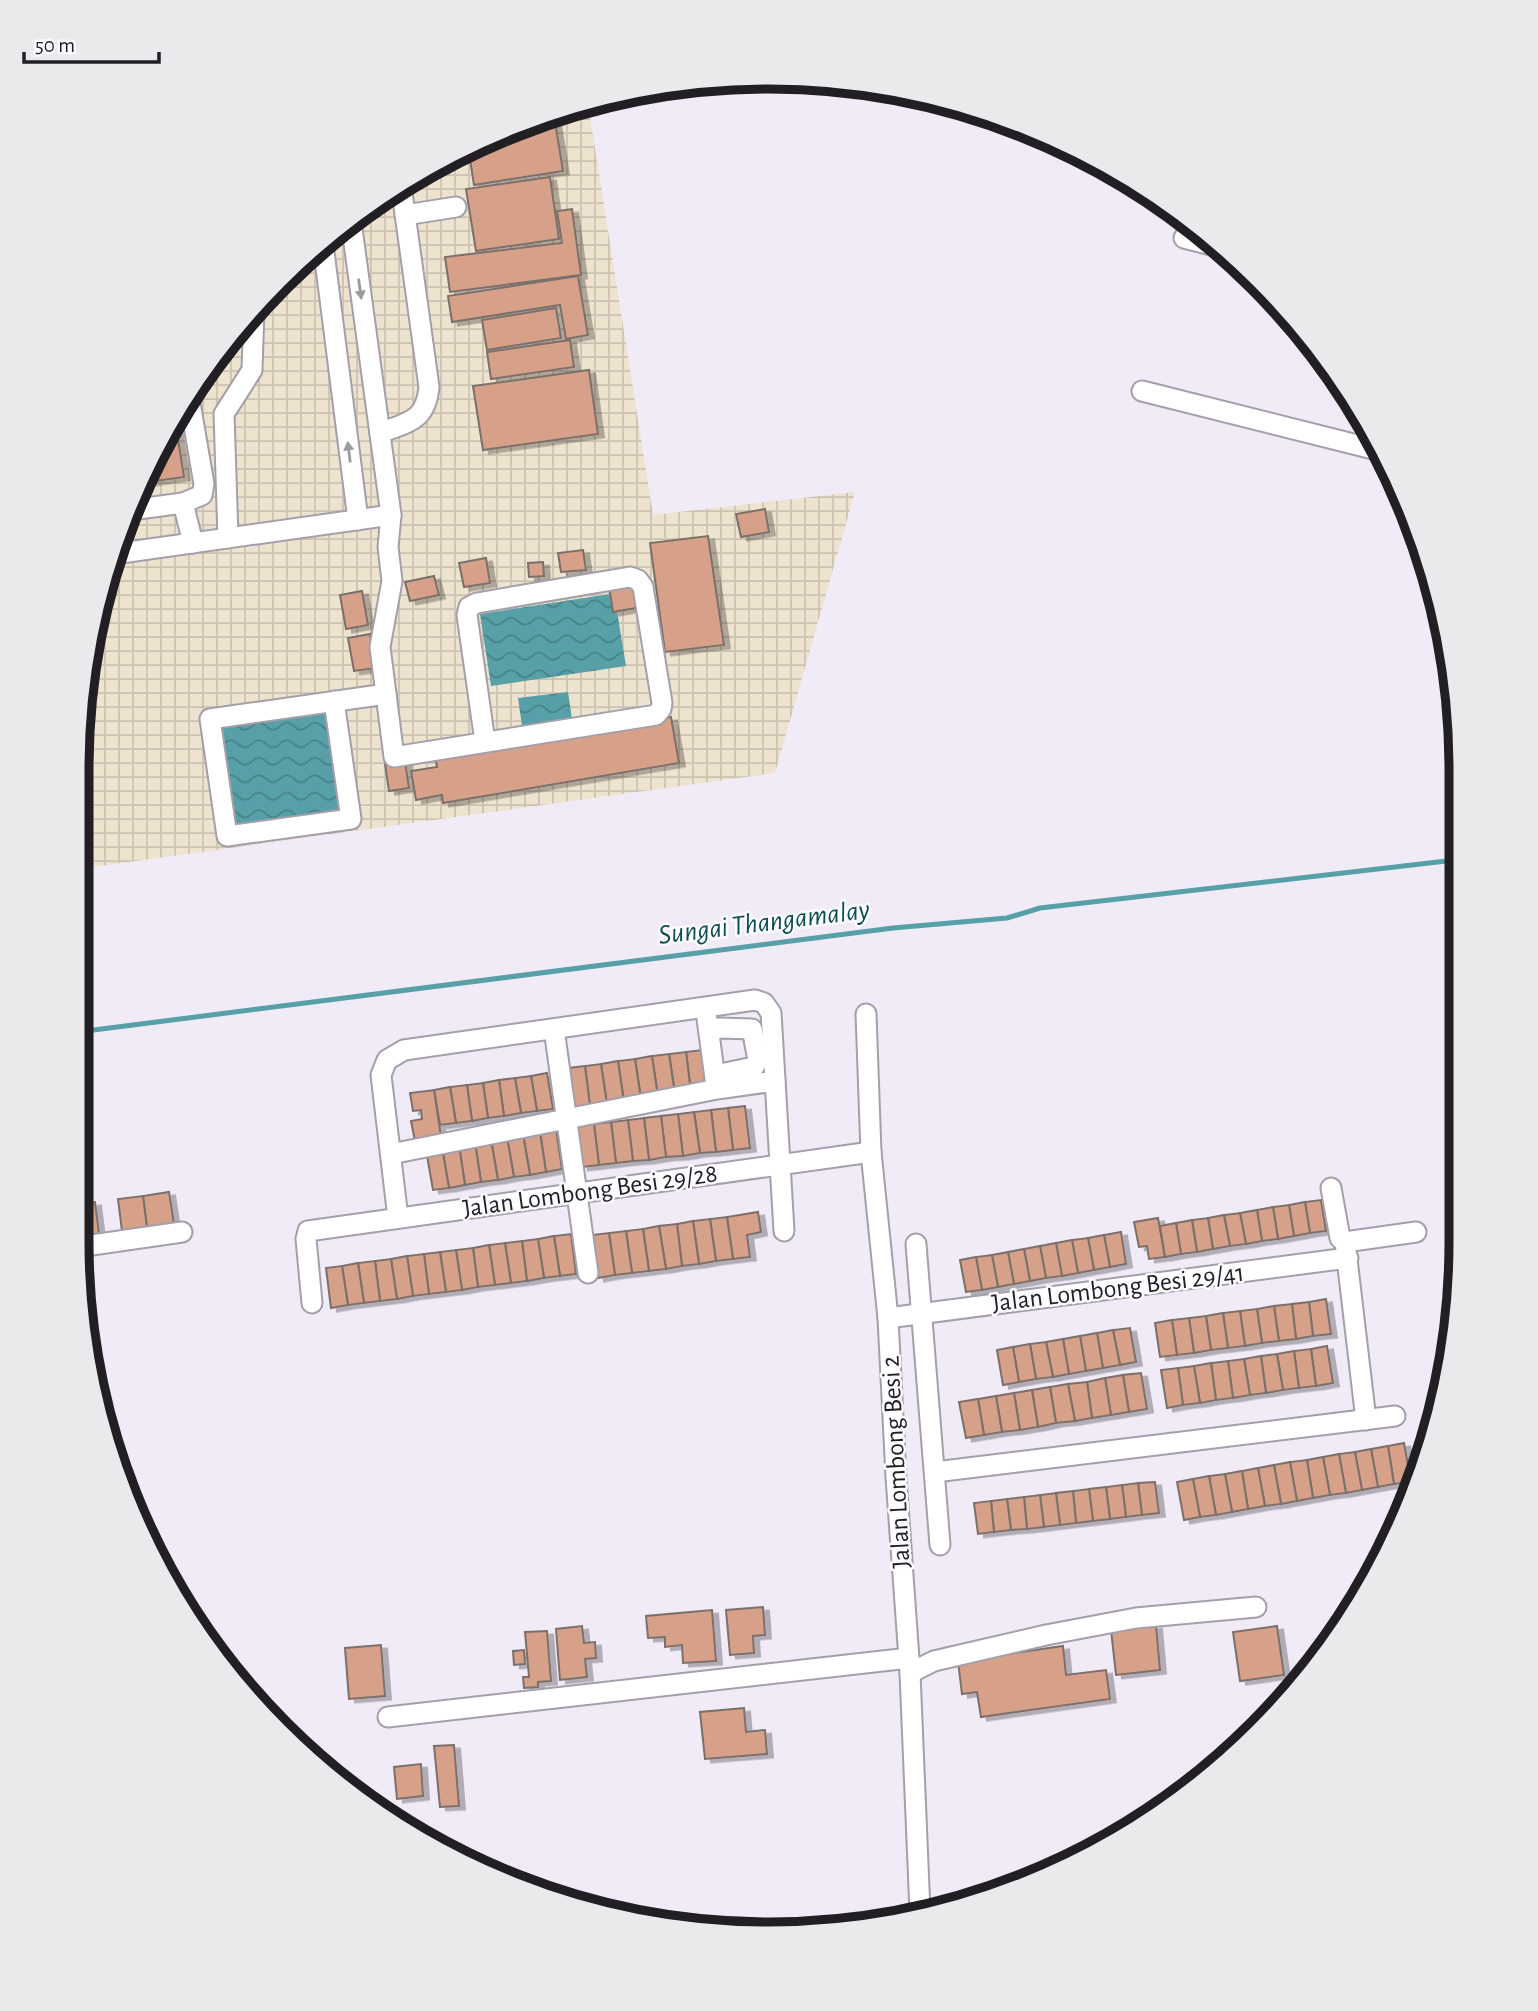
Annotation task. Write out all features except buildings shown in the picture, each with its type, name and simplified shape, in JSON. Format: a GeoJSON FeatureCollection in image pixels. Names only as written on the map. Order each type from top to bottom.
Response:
{"type":"FeatureCollection","features":[{"type":"Feature","properties":{"kind":"street"},"geometry":{"type":"LineString","coordinates":[[380,433],[419,417],[429,394],[403,197]]}},
{"type":"Feature","properties":{"kind":"street"},"geometry":{"type":"LineString","coordinates":[[405,215],[456,207]]}},
{"type":"Feature","properties":{"kind":"street"},"geometry":{"type":"LineString","coordinates":[[352,232],[391,515],[388,547],[392,581],[380,647],[394,757],[656,715],[662,709],[662,703],[643,587],[638,580],[630,577],[477,603],[469,607],[467,615],[485,742]]}},
{"type":"Feature","properties":{"kind":"street"},"geometry":{"type":"LineString","coordinates":[[1184,238],[1197,241]]}},
{"type":"Feature","properties":{"kind":"street"},"geometry":{"type":"LineString","coordinates":[[324,255],[358,520]]}},
{"type":"Feature","properties":{"kind":"street"},"geometry":{"type":"LineString","coordinates":[[228,538],[224,415],[252,370],[253,327]]}},
{"type":"Feature","properties":{"kind":"street"},"geometry":{"type":"LineString","coordinates":[[1142,391],[1368,448]]}},
{"type":"Feature","properties":{"kind":"street"},"geometry":{"type":"LineString","coordinates":[[141,509],[183,503],[202,495],[204,490],[191,411]]}},
{"type":"Feature","properties":{"kind":"street"},"geometry":{"type":"LineString","coordinates":[[183,503],[193,543]]}},
{"type":"Feature","properties":{"kind":"street"},"geometry":{"type":"LineString","coordinates":[[125,553],[391,515]]}},
{"type":"Feature","properties":{"kind":"street"},"geometry":{"type":"LineString","coordinates":[[334,701],[351,819],[227,836],[210,719],[334,701],[386,694]]}},
{"type":"Feature","properties":{"kind":"street"},"geometry":{"type":"LineString","coordinates":[[398,1218],[381,1075],[387,1060],[404,1050],[755,1000],[764,1003],[771,1013],[784,1231]]}},
{"type":"Feature","properties":{"kind":"street"},"geometry":{"type":"LineString","coordinates":[[706,1007],[716,1082]]}},
{"type":"Feature","properties":{"kind":"street","name":"Jalan Lombong Besi 2"},"geometry":{"type":"LineString","coordinates":[[866,1014],[871,1152],[888,1318],[909,1665],[920,1905]]}},
{"type":"Feature","properties":{"kind":"street"},"geometry":{"type":"LineString","coordinates":[[391,1154],[567,1119],[716,1082],[754,1067],[758,1060],[751,1029],[720,1028],[709,1031]]}},
{"type":"Feature","properties":{"kind":"street"},"geometry":{"type":"LineString","coordinates":[[554,1029],[588,1273]]}},
{"type":"Feature","properties":{"kind":"street"},"geometry":{"type":"LineString","coordinates":[[716,1082],[775,1081]]}},
{"type":"Feature","properties":{"kind":"street","name":"Jalan Lombong Besi 29/28"},"geometry":{"type":"LineString","coordinates":[[312,1303],[306,1239],[308,1231],[871,1152]]}},
{"type":"Feature","properties":{"kind":"street"},"geometry":{"type":"LineString","coordinates":[[1331,1188],[1340,1238],[1347,1250],[1366,1420]]}},
{"type":"Feature","properties":{"kind":"street"},"geometry":{"type":"LineString","coordinates":[[89,1245],[182,1232]]}},
{"type":"Feature","properties":{"kind":"street","name":"Jalan Lombong Besi 29/41"},"geometry":{"type":"LineString","coordinates":[[888,1318],[1347,1250],[1416,1232]]}},
{"type":"Feature","properties":{"kind":"street"},"geometry":{"type":"LineString","coordinates":[[916,1244],[940,1545]]}},
{"type":"Feature","properties":{"kind":"street"},"geometry":{"type":"LineString","coordinates":[[935,1472],[1395,1416]]}},
{"type":"Feature","properties":{"kind":"street"},"geometry":{"type":"LineString","coordinates":[[388,1717],[909,1665],[1046,1634],[1136,1619],[1256,1607]]}},
{"type":"Feature","properties":{"kind":"shaded area"},"geometry":{"type":"Polygon","coordinates":[[[589,113],[653,515],[855,492],[775,773],[89,867],[91,725],[102,636],[112,593],[125,551],[159,468],[204,391],[230,355],[288,288],[355,230],[391,204],[468,159],[551,125],[589,113]]]}},
{"type":"Feature","properties":{"kind":"water"},"geometry":{"type":"Polygon","coordinates":[[[610,594],[613,611],[617,611],[626,666],[491,686],[480,614],[610,594]]]}},
{"type":"Feature","properties":{"kind":"water"},"geometry":{"type":"Polygon","coordinates":[[[568,692],[572,719],[522,726],[518,698],[568,692]]]}},
{"type":"Feature","properties":{"kind":"water"},"geometry":{"type":"Polygon","coordinates":[[[325,711],[340,814],[235,829],[220,725],[325,711]]]}},
{"type":"Feature","properties":{"kind":"waterway","name":"Sungai Thangamalay"},"geometry":{"type":"LineString","coordinates":[[89,1031],[893,928],[1007,918],[1040,908],[1449,861]]}}]}
